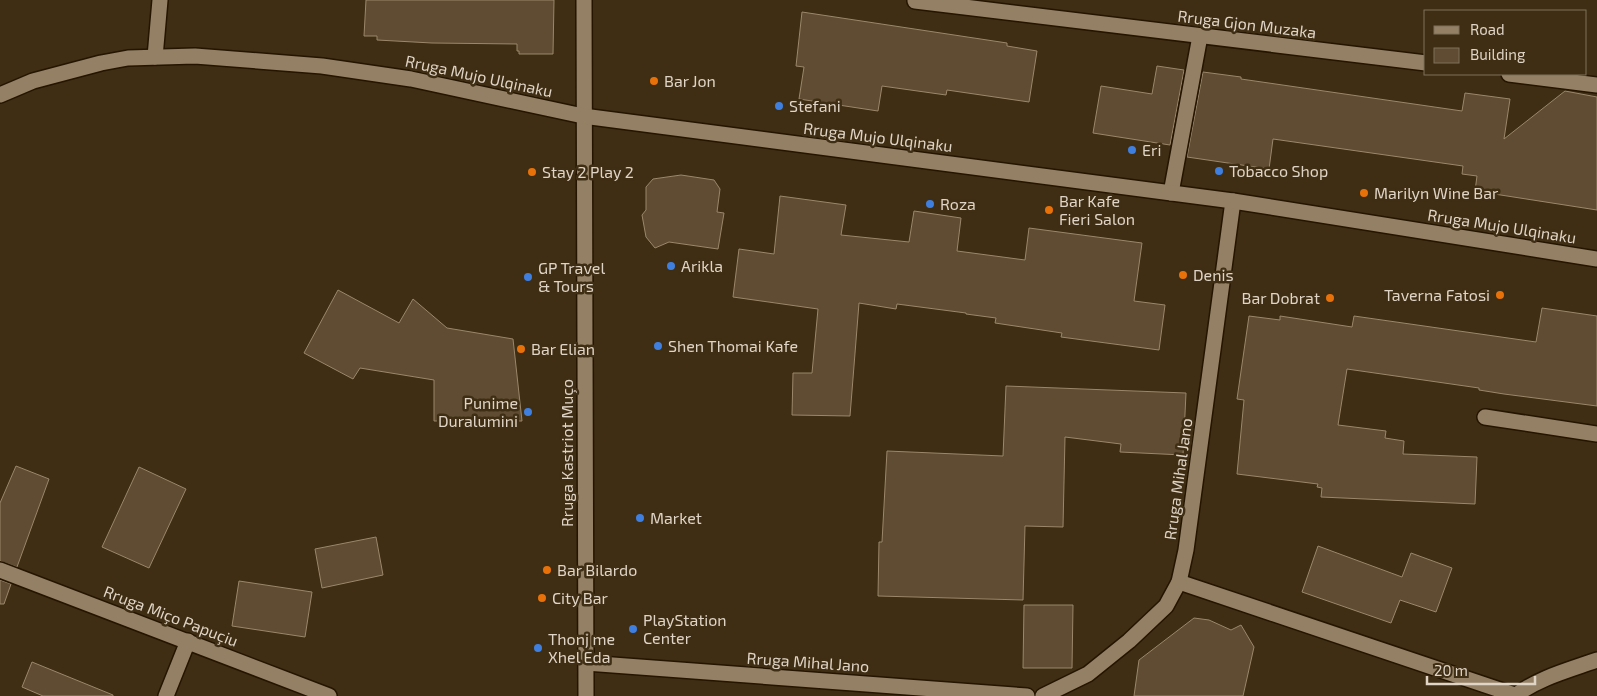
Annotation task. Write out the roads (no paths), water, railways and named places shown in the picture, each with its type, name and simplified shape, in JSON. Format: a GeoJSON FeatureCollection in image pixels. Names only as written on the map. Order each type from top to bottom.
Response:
{"type":"FeatureCollection","features":[{"type":"Feature","properties":{"kind":"street"},"geometry":{"type":"LineString","coordinates":[[155,57],[160,0]]}},
{"type":"Feature","properties":{"kind":"street","name":"Rruga Kastriot Muço"},"geometry":{"type":"LineString","coordinates":[[584,0],[586,696]]}},
{"type":"Feature","properties":{"kind":"street","name":"Rruga Gjon Muzaka"},"geometry":{"type":"LineString","coordinates":[[915,1],[1424,63]]}},
{"type":"Feature","properties":{"kind":"street"},"geometry":{"type":"LineString","coordinates":[[1171,193],[1200,36]]}},
{"type":"Feature","properties":{"kind":"street","name":"Rruga Mujo Ulqinaku"},"geometry":{"type":"LineString","coordinates":[[0,95],[33,81],[101,63],[155,57],[195,56],[322,66],[411,79],[583,116],[1233,201],[1597,259]]}},
{"type":"Feature","properties":{"kind":"street"},"geometry":{"type":"LineString","coordinates":[[1519,75],[1597,84]]}},
{"type":"Feature","properties":{"kind":"street","name":"Rruga Mihal Jano"},"geometry":{"type":"LineString","coordinates":[[1043,696],[1088,674],[1129,641],[1166,606],[1179,582],[1188,540],[1233,201]]}},
{"type":"Feature","properties":{"kind":"street"},"geometry":{"type":"LineString","coordinates":[[1485,417],[1597,434]]}},
{"type":"Feature","properties":{"kind":"street","name":"Rruga Miço Papuçiu"},"geometry":{"type":"LineString","coordinates":[[0,570],[329,696]]}},
{"type":"Feature","properties":{"kind":"street"},"geometry":{"type":"LineString","coordinates":[[1179,582],[1515,696],[1535,683],[1597,660]]}},
{"type":"Feature","properties":{"kind":"street"},"geometry":{"type":"LineString","coordinates":[[166,696],[188,641]]}},
{"type":"Feature","properties":{"kind":"street","name":"Rruga Mihal Jano"},"geometry":{"type":"LineString","coordinates":[[586,663],[1027,696]]}},
{"type":"Feature","properties":{"kind":"place","name":"Bar Jon"},"geometry":{"type":"Point","coordinates":[654,81]}},
{"type":"Feature","properties":{"kind":"place","name":"Stefani"},"geometry":{"type":"Point","coordinates":[779,106]}},
{"type":"Feature","properties":{"kind":"place","name":"Eri"},"geometry":{"type":"Point","coordinates":[1132,150]}},
{"type":"Feature","properties":{"kind":"place","name":"Tobacco Shop"},"geometry":{"type":"Point","coordinates":[1219,171]}},
{"type":"Feature","properties":{"kind":"place","name":"Stay 2 Play 2"},"geometry":{"type":"Point","coordinates":[532,172]}},
{"type":"Feature","properties":{"kind":"place","name":"Marilyn Wine Bar"},"geometry":{"type":"Point","coordinates":[1364,193]}},
{"type":"Feature","properties":{"kind":"place","name":"Roza"},"geometry":{"type":"Point","coordinates":[930,204]}},
{"type":"Feature","properties":{"kind":"place","name":"Bar Kafe Fieri Salon"},"geometry":{"type":"Point","coordinates":[1049,210]}},
{"type":"Feature","properties":{"kind":"place","name":"Arikla"},"geometry":{"type":"Point","coordinates":[671,266]}},
{"type":"Feature","properties":{"kind":"place","name":"Denis"},"geometry":{"type":"Point","coordinates":[1183,275]}},
{"type":"Feature","properties":{"kind":"place","name":"GP Travel & Tours"},"geometry":{"type":"Point","coordinates":[528,277]}},
{"type":"Feature","properties":{"kind":"place","name":"Taverna Fatosi"},"geometry":{"type":"Point","coordinates":[1500,295]}},
{"type":"Feature","properties":{"kind":"place","name":"Bar Dobrat"},"geometry":{"type":"Point","coordinates":[1330,298]}},
{"type":"Feature","properties":{"kind":"place","name":"Shen Thomai Kafe"},"geometry":{"type":"Point","coordinates":[658,346]}},
{"type":"Feature","properties":{"kind":"place","name":"Bar Elian"},"geometry":{"type":"Point","coordinates":[521,349]}},
{"type":"Feature","properties":{"kind":"place","name":"Punime Duralumini"},"geometry":{"type":"Point","coordinates":[528,412]}},
{"type":"Feature","properties":{"kind":"place","name":"Market"},"geometry":{"type":"Point","coordinates":[640,518]}},
{"type":"Feature","properties":{"kind":"place","name":"Bar Bilardo"},"geometry":{"type":"Point","coordinates":[547,570]}},
{"type":"Feature","properties":{"kind":"place","name":"City Bar"},"geometry":{"type":"Point","coordinates":[542,598]}},
{"type":"Feature","properties":{"kind":"place","name":"PlayStation Center"},"geometry":{"type":"Point","coordinates":[633,629]}},
{"type":"Feature","properties":{"kind":"place","name":"Thonj me Xhel Eda"},"geometry":{"type":"Point","coordinates":[538,648]}}]}
